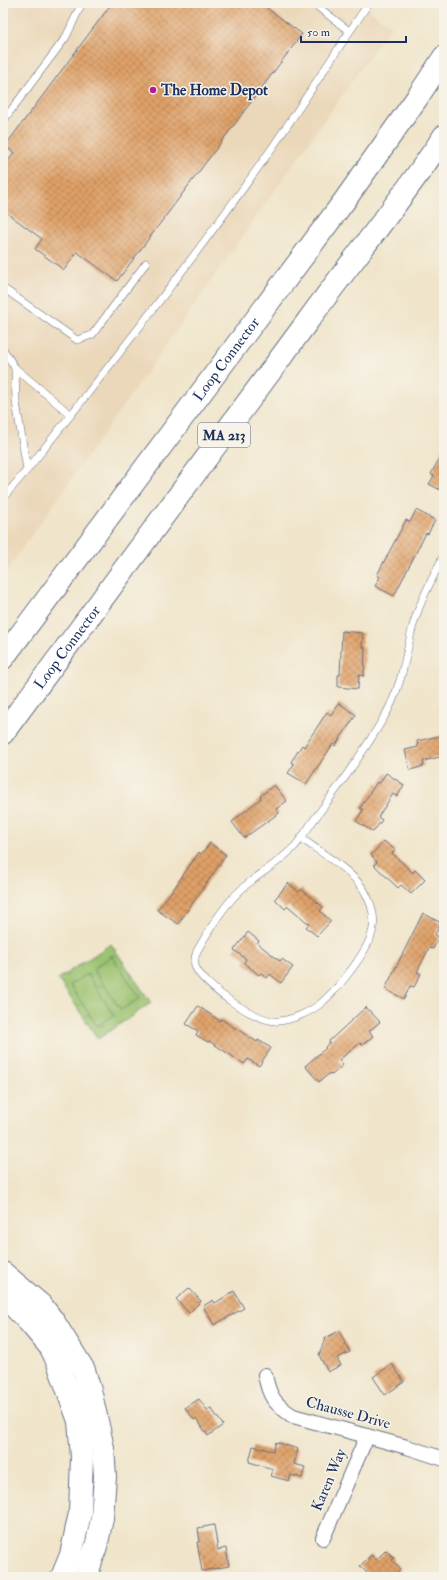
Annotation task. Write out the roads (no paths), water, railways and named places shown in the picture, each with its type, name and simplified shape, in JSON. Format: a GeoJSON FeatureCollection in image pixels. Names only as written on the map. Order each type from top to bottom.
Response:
{"type":"FeatureCollection","features":[{"type":"Feature","properties":{"kind":"highway","name":"Loop Connector"},"geometry":{"type":"LineString","coordinates":[[3,658],[345,200],[444,57]]}},
{"type":"Feature","properties":{"kind":"highway","name":"Loop Connector"},"geometry":{"type":"LineString","coordinates":[[3,733],[423,168],[444,136]]}},
{"type":"Feature","properties":{"kind":"highway"},"geometry":{"type":"LineString","coordinates":[[3,650],[29,622]]}},
{"type":"Feature","properties":{"kind":"highway"},"geometry":{"type":"LineString","coordinates":[[3,1273],[42,1306],[54,1322],[84,1370],[91,1394],[103,1448],[105,1476],[102,1518],[97,1543],[86,1577]]}},
{"type":"Feature","properties":{"kind":"highway"},"geometry":{"type":"LineString","coordinates":[[3,1295],[29,1322],[50,1348],[58,1363],[79,1421],[82,1457],[80,1512],[71,1555],[62,1577]]}},
{"type":"Feature","properties":{"kind":"street","name":"Chausse Drive"},"geometry":{"type":"LineString","coordinates":[[265,1374],[267,1388],[274,1401],[282,1409],[293,1416],[424,1452],[444,1459]]}},
{"type":"Feature","properties":{"kind":"street","name":"Karen Way"},"geometry":{"type":"LineString","coordinates":[[323,1538],[367,1436]]}},
{"type":"Feature","properties":{"kind":"lane"},"geometry":{"type":"LineString","coordinates":[[3,121],[66,37],[82,3]]}},
{"type":"Feature","properties":{"kind":"lane"},"geometry":{"type":"LineString","coordinates":[[313,3],[349,31]]}},
{"type":"Feature","properties":{"kind":"lane"},"geometry":{"type":"LineString","coordinates":[[3,498],[71,415],[174,283],[317,83],[349,31],[369,3]]}},
{"type":"Feature","properties":{"kind":"lane"},"geometry":{"type":"LineString","coordinates":[[3,288],[77,340],[92,335],[146,263]]}},
{"type":"Feature","properties":{"kind":"lane"},"geometry":{"type":"LineString","coordinates":[[3,349],[15,368],[71,415]]}},
{"type":"Feature","properties":{"kind":"lane"},"geometry":{"type":"LineString","coordinates":[[15,368],[16,402],[27,470]]}},
{"type":"Feature","properties":{"kind":"lane"},"geometry":{"type":"LineString","coordinates":[[301,838],[346,871],[359,883],[368,897],[374,927],[369,944],[360,959],[339,985],[320,1004],[295,1017],[277,1022],[262,1018],[246,1010],[208,984],[199,973],[194,959],[203,941],[231,899],[257,876],[284,857],[301,838],[328,801],[387,712],[396,690],[415,622],[430,584],[444,555]]}},
{"type":"Feature","properties":{"kind":"place","name":"The Home Depot"},"geometry":{"type":"Point","coordinates":[153,90]}}]}
